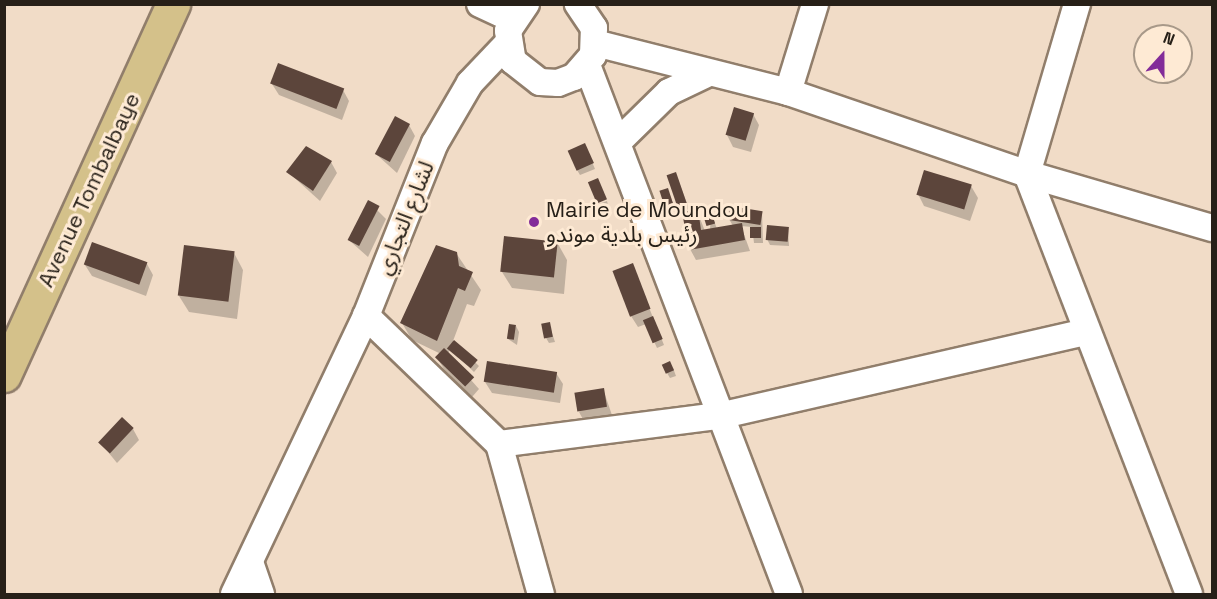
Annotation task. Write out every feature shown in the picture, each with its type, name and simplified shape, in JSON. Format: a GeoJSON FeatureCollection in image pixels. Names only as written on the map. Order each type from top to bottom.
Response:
{"type":"FeatureCollection","features":[{"type":"Feature","properties":{"kind":"main road","name":"Avenue Tombalbaye"},"geometry":{"type":"LineString","coordinates":[[4,375],[173,4]]}},
{"type":"Feature","properties":{"kind":"street"},"geometry":{"type":"LineString","coordinates":[[480,4],[519,12],[507,44],[524,74],[540,82],[566,80],[591,54]]}},
{"type":"Feature","properties":{"kind":"street"},"geometry":{"type":"LineString","coordinates":[[578,4],[594,28],[591,54],[618,142],[719,416],[789,594]]}},
{"type":"Feature","properties":{"kind":"street"},"geometry":{"type":"LineString","coordinates":[[788,93],[815,4]]}},
{"type":"Feature","properties":{"kind":"street"},"geometry":{"type":"LineString","coordinates":[[1077,4],[1027,174],[1189,594]]}},
{"type":"Feature","properties":{"kind":"street","name":"لشارع التجاري"},"geometry":{"type":"LineString","coordinates":[[234,594],[366,316],[435,143],[470,83],[507,44]]}},
{"type":"Feature","properties":{"kind":"street"},"geometry":{"type":"LineString","coordinates":[[591,54],[709,73],[788,93],[1027,174],[1212,228]]}},
{"type":"Feature","properties":{"kind":"street"},"geometry":{"type":"LineString","coordinates":[[618,142],[669,92],[709,73]]}},
{"type":"Feature","properties":{"kind":"street"},"geometry":{"type":"LineString","coordinates":[[366,316],[499,444],[541,594]]}},
{"type":"Feature","properties":{"kind":"street"},"geometry":{"type":"LineString","coordinates":[[499,444],[719,416],[1087,332]]}},
{"type":"Feature","properties":{"kind":"street"},"geometry":{"type":"LineString","coordinates":[[250,562],[261,594]]}},
{"type":"Feature","properties":{"kind":"building"},"geometry":{"type":"Polygon","coordinates":[[[278,63],[344,88],[336,109],[270,84],[278,63]]]}},
{"type":"Feature","properties":{"kind":"building"},"geometry":{"type":"Polygon","coordinates":[[[734,107],[754,113],[746,141],[726,135],[734,107]]]}},
{"type":"Feature","properties":{"kind":"building"},"geometry":{"type":"Polygon","coordinates":[[[395,116],[410,124],[390,162],[375,154],[395,116]]]}},
{"type":"Feature","properties":{"kind":"building"},"geometry":{"type":"Polygon","coordinates":[[[585,143],[594,163],[577,171],[568,151],[585,143]]]}},
{"type":"Feature","properties":{"kind":"building"},"geometry":{"type":"Polygon","coordinates":[[[306,146],[332,161],[313,191],[286,172],[306,146]]]}},
{"type":"Feature","properties":{"kind":"building"},"geometry":{"type":"Polygon","coordinates":[[[924,170],[972,185],[964,209],[916,195],[924,170]]]}},
{"type":"Feature","properties":{"kind":"building"},"geometry":{"type":"Polygon","coordinates":[[[676,172],[687,204],[678,207],[667,175],[676,172]]]}},
{"type":"Feature","properties":{"kind":"building"},"geometry":{"type":"Polygon","coordinates":[[[598,178],[607,199],[597,203],[588,182],[598,178]]]}},
{"type":"Feature","properties":{"kind":"building"},"geometry":{"type":"Polygon","coordinates":[[[668,188],[673,203],[664,206],[659,191],[668,188]]]}},
{"type":"Feature","properties":{"kind":"building"},"geometry":{"type":"Polygon","coordinates":[[[368,200],[380,206],[359,246],[348,240],[368,200]]]}},
{"type":"Feature","properties":{"kind":"building"},"geometry":{"type":"Polygon","coordinates":[[[730,206],[763,211],[760,225],[728,220],[730,206]]]}},
{"type":"Feature","properties":{"kind":"building"},"geometry":{"type":"Polygon","coordinates":[[[698,209],[701,230],[742,223],[745,240],[689,250],[682,212],[698,209]]]}},
{"type":"Feature","properties":{"kind":"building"},"geometry":{"type":"Polygon","coordinates":[[[711,210],[715,223],[706,226],[702,213],[711,210]]]}},
{"type":"Feature","properties":{"kind":"building"},"geometry":{"type":"Polygon","coordinates":[[[767,225],[789,227],[788,242],[766,240],[767,225]]]}},
{"type":"Feature","properties":{"kind":"building"},"geometry":{"type":"Polygon","coordinates":[[[750,227],[761,227],[761,238],[750,238],[750,227]]]}},
{"type":"Feature","properties":{"kind":"building"},"geometry":{"type":"Polygon","coordinates":[[[504,236],[558,242],[554,277],[500,272],[504,236]]]}},
{"type":"Feature","properties":{"kind":"building"},"geometry":{"type":"Polygon","coordinates":[[[92,242],[147,262],[139,285],[84,265],[92,242]]]}},
{"type":"Feature","properties":{"kind":"building"},"geometry":{"type":"Polygon","coordinates":[[[184,245],[235,251],[228,302],[178,296],[184,245]]]}},
{"type":"Feature","properties":{"kind":"building"},"geometry":{"type":"Polygon","coordinates":[[[436,245],[457,252],[459,266],[473,272],[465,291],[458,288],[437,341],[400,323],[436,245]]]}},
{"type":"Feature","properties":{"kind":"building"},"geometry":{"type":"Polygon","coordinates":[[[633,263],[651,309],[630,317],[612,271],[633,263]]]}},
{"type":"Feature","properties":{"kind":"building"},"geometry":{"type":"Polygon","coordinates":[[[653,316],[663,339],[653,343],[643,320],[653,316]]]}},
{"type":"Feature","properties":{"kind":"building"},"geometry":{"type":"Polygon","coordinates":[[[550,322],[553,337],[544,338],[541,324],[550,322]]]}},
{"type":"Feature","properties":{"kind":"building"},"geometry":{"type":"Polygon","coordinates":[[[509,324],[516,325],[514,340],[507,339],[509,324]]]}},
{"type":"Feature","properties":{"kind":"building"},"geometry":{"type":"Polygon","coordinates":[[[454,340],[478,360],[471,368],[447,348],[454,340]]]}},
{"type":"Feature","properties":{"kind":"building"},"geometry":{"type":"Polygon","coordinates":[[[444,348],[474,377],[465,387],[435,357],[444,348]]]}},
{"type":"Feature","properties":{"kind":"building"},"geometry":{"type":"Polygon","coordinates":[[[487,361],[557,372],[554,393],[484,382],[487,361]]]}},
{"type":"Feature","properties":{"kind":"building"},"geometry":{"type":"Polygon","coordinates":[[[670,361],[674,370],[666,374],[662,365],[670,361]]]}},
{"type":"Feature","properties":{"kind":"building"},"geometry":{"type":"Polygon","coordinates":[[[604,388],[607,407],[577,411],[574,393],[604,388]]]}},
{"type":"Feature","properties":{"kind":"building"},"geometry":{"type":"Polygon","coordinates":[[[122,417],[134,428],[110,454],[98,443],[122,417]]]}},
{"type":"Feature","properties":{"kind":"place","name":"Mairie de Moundou رئيس بلدية موندو"},"geometry":{"type":"Point","coordinates":[534,222]}}]}
